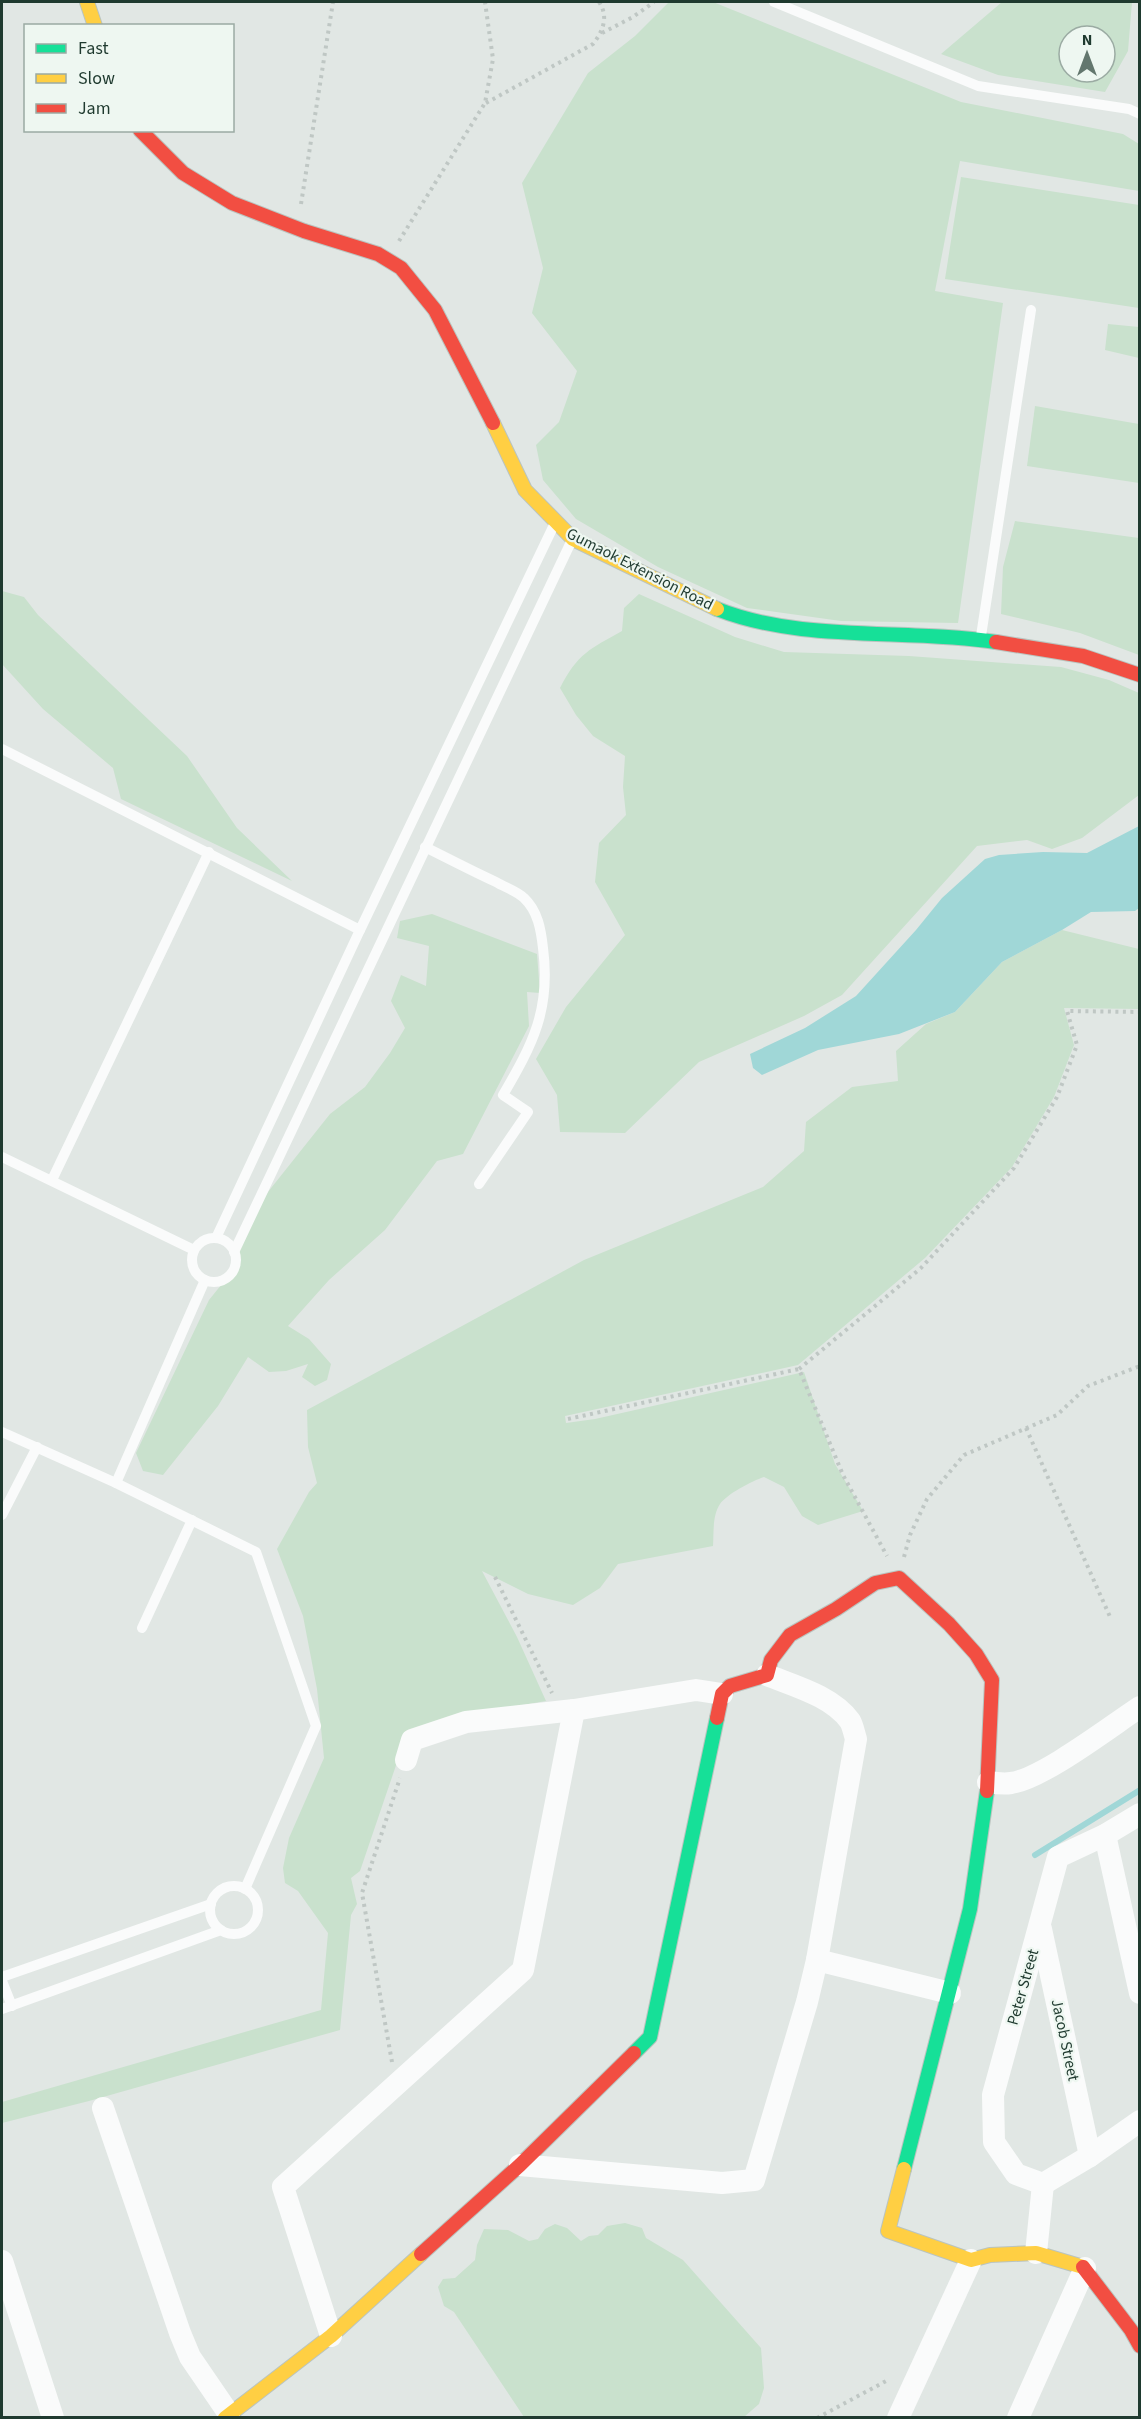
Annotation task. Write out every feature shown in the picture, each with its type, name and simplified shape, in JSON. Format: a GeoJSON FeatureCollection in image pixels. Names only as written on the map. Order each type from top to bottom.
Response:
{"type":"FeatureCollection","features":[{"type":"Feature","properties":{"kind":"street"},"geometry":{"type":"LineString","coordinates":[[87,2],[94,24]]}},
{"type":"Feature","properties":{"kind":"street","name":"Gumaok Extension Road"},"geometry":{"type":"LineString","coordinates":[[142,132],[183,173],[232,203],[298,228],[378,254],[400,268],[435,310],[525,490],[555,523],[573,538],[697,601],[735,616],[784,627],[981,640],[1083,657],[1140,675]]}},
{"type":"Feature","properties":{"kind":"street"},"geometry":{"type":"LineString","coordinates":[[767,1675],[771,1660],[790,1635],[836,1609],[875,1583],[899,1578],[949,1624],[976,1654],[992,1680],[988,1782],[970,1909],[888,2231],[971,2260],[990,2255],[1036,2253],[1085,2268],[1131,2330],[1140,2346]]}},
{"type":"Feature","properties":{"kind":"street"},"geometry":{"type":"LineString","coordinates":[[102,2108],[180,2333],[190,2357],[227,2416],[332,2336],[520,2165],[650,2037],[722,1694],[730,1686],[767,1675],[839,1708],[851,1723],[856,1739],[817,1960],[807,2002],[754,2180],[722,2183],[520,2165]]}},
{"type":"Feature","properties":{"kind":"street"},"geometry":{"type":"LineString","coordinates":[[406,1760],[412,1740],[466,1722],[574,1710],[696,1690],[722,1694]]}},
{"type":"Feature","properties":{"kind":"street"},"geometry":{"type":"LineString","coordinates":[[988,1782],[1012,1783],[1029,1778],[1140,1707]]}},
{"type":"Feature","properties":{"kind":"street"},"geometry":{"type":"LineString","coordinates":[[332,2336],[283,2187],[523,1970],[574,1710]]}},
{"type":"Feature","properties":{"kind":"street","name":"Peter Street"},"geometry":{"type":"LineString","coordinates":[[1043,2184],[1016,2174],[993,2142],[993,2095],[1058,1857],[1105,1835],[1140,1814]]}},
{"type":"Feature","properties":{"kind":"street"},"geometry":{"type":"LineString","coordinates":[[1105,1835],[1140,1993]]}},
{"type":"Feature","properties":{"kind":"street","name":"Jacob Street"},"geometry":{"type":"LineString","coordinates":[[1040,1924],[1090,2156]]}},
{"type":"Feature","properties":{"kind":"street"},"geometry":{"type":"LineString","coordinates":[[817,1960],[950,1993]]}},
{"type":"Feature","properties":{"kind":"street"},"geometry":{"type":"LineString","coordinates":[[1036,2253],[1043,2184],[1090,2156],[1140,2121]]}},
{"type":"Feature","properties":{"kind":"street"},"geometry":{"type":"LineString","coordinates":[[898,2418],[971,2260]]}},
{"type":"Feature","properties":{"kind":"street"},"geometry":{"type":"LineString","coordinates":[[2,2261],[53,2418]]}},
{"type":"Feature","properties":{"kind":"street"},"geometry":{"type":"LineString","coordinates":[[1018,2418],[1085,2268]]}},
{"type":"Feature","properties":{"kind":"lane"},"geometry":{"type":"LineString","coordinates":[[774,2],[978,86],[1129,109],[1140,114]]}},
{"type":"Feature","properties":{"kind":"lane"},"geometry":{"type":"LineString","coordinates":[[981,640],[1031,310]]}},
{"type":"Feature","properties":{"kind":"lane"},"geometry":{"type":"LineString","coordinates":[[216,1238],[360,930],[555,523]]}},
{"type":"Feature","properties":{"kind":"lane"},"geometry":{"type":"LineString","coordinates":[[234,1252],[230,1245],[216,1238],[208,1239],[194,1250],[193,1267],[205,1280],[222,1280],[234,1268],[234,1252],[573,538]]}},
{"type":"Feature","properties":{"kind":"lane"},"geometry":{"type":"LineString","coordinates":[[2,749],[360,930]]}},
{"type":"Feature","properties":{"kind":"lane"},"geometry":{"type":"LineString","coordinates":[[425,847],[523,896],[535,912],[541,929],[546,986],[543,1006],[534,1036],[503,1095],[528,1112],[479,1184]]}},
{"type":"Feature","properties":{"kind":"lane"},"geometry":{"type":"LineString","coordinates":[[52,1180],[209,852]]}},
{"type":"Feature","properties":{"kind":"lane"},"geometry":{"type":"LineString","coordinates":[[2,1157],[194,1250]]}},
{"type":"Feature","properties":{"kind":"lane"},"geometry":{"type":"LineString","coordinates":[[116,1483],[205,1280]]}},
{"type":"Feature","properties":{"kind":"lane"},"geometry":{"type":"LineString","coordinates":[[2,1432],[116,1483],[256,1552],[316,1726],[245,1889]]}},
{"type":"Feature","properties":{"kind":"lane"},"geometry":{"type":"LineString","coordinates":[[2,1515],[37,1447]]}},
{"type":"Feature","properties":{"kind":"lane"},"geometry":{"type":"LineString","coordinates":[[142,1628],[192,1520]]}},
{"type":"Feature","properties":{"kind":"lane"},"geometry":{"type":"LineString","coordinates":[[231,1886],[245,1889],[255,1900],[257,1915],[255,1922],[243,1932],[228,1933],[221,1930],[212,1919],[211,1904],[218,1892],[231,1886]]}},
{"type":"Feature","properties":{"kind":"lane"},"geometry":{"type":"LineString","coordinates":[[211,1904],[2,1979],[7,2007],[221,1930]]}},
{"type":"Feature","properties":{"kind":"path"},"geometry":{"type":"LineString","coordinates":[[298,228],[333,2]]}},
{"type":"Feature","properties":{"kind":"path"},"geometry":{"type":"LineString","coordinates":[[388,260],[485,103],[493,58],[485,2]]}},
{"type":"Feature","properties":{"kind":"path"},"geometry":{"type":"LineString","coordinates":[[485,103],[593,44],[601,34],[605,21],[599,2]]}},
{"type":"Feature","properties":{"kind":"path"},"geometry":{"type":"LineString","coordinates":[[601,34],[617,27],[654,2]]}},
{"type":"Feature","properties":{"kind":"path"},"geometry":{"type":"LineString","coordinates":[[568,1419],[799,1369],[921,1268],[1014,1168],[1056,1097],[1077,1045],[1067,1011],[1140,1012]]}},
{"type":"Feature","properties":{"kind":"path"},"geometry":{"type":"LineString","coordinates":[[899,1578],[910,1535],[927,1499],[964,1455],[1056,1415],[1088,1386],[1140,1366]]}},
{"type":"Feature","properties":{"kind":"path"},"geometry":{"type":"LineString","coordinates":[[799,1369],[843,1475],[899,1578]]}},
{"type":"Feature","properties":{"kind":"path"},"geometry":{"type":"LineString","coordinates":[[1026,1428],[1111,1619]]}},
{"type":"Feature","properties":{"kind":"path"},"geometry":{"type":"LineString","coordinates":[[495,1577],[556,1701],[560,1707],[574,1710]]}},
{"type":"Feature","properties":{"kind":"path"},"geometry":{"type":"LineString","coordinates":[[396,2085],[362,1893],[406,1760]]}},
{"type":"Feature","properties":{"kind":"path"},"geometry":{"type":"LineString","coordinates":[[818,2418],[888,2380]]}},
{"type":"Feature","properties":{"kind":"green space"},"geometry":{"type":"Polygon","coordinates":[[[669,2],[713,2],[961,102],[1123,134],[1139,144],[1139,191],[960,161],[935,291],[1003,303],[958,623],[841,621],[747,608],[658,567],[576,519],[543,480],[536,445],[559,422],[577,371],[532,313],[543,268],[522,183],[588,73],[635,36],[669,2]]]}},
{"type":"Feature","properties":{"kind":"green space"},"geometry":{"type":"Polygon","coordinates":[[[1002,2],[1132,2],[1128,51],[1117,71],[1117,24],[1057,24],[1057,84],[1109,84],[1105,92],[998,75],[941,54],[1002,2]]]}},
{"type":"Feature","properties":{"kind":"green space"},"geometry":{"type":"Polygon","coordinates":[[[961,177],[1139,205],[1139,308],[945,279],[961,177]]]}},
{"type":"Feature","properties":{"kind":"green space"},"geometry":{"type":"Polygon","coordinates":[[[1108,324],[1139,327],[1139,358],[1105,350],[1108,324]]]}},
{"type":"Feature","properties":{"kind":"green space"},"geometry":{"type":"Polygon","coordinates":[[[1035,406],[1139,424],[1139,483],[1027,466],[1035,406]]]}},
{"type":"Feature","properties":{"kind":"green space"},"geometry":{"type":"Polygon","coordinates":[[[1015,521],[1139,538],[1139,655],[1080,633],[1001,614],[1003,567],[1015,521]]]}},
{"type":"Feature","properties":{"kind":"green space"},"geometry":{"type":"Polygon","coordinates":[[[2,591],[24,597],[38,615],[187,756],[237,828],[292,881],[121,799],[113,768],[43,709],[2,664],[2,591]]]}},
{"type":"Feature","properties":{"kind":"green space"},"geometry":{"type":"Polygon","coordinates":[[[639,594],[735,637],[784,652],[909,656],[1061,667],[1109,680],[1139,693],[1139,795],[1082,838],[1052,849],[1027,840],[977,846],[842,995],[804,1016],[699,1062],[625,1133],[560,1132],[557,1095],[536,1059],[566,1007],[625,935],[595,882],[599,843],[626,815],[623,787],[625,756],[593,736],[576,715],[560,688],[579,659],[622,631],[624,608],[639,594]]]}},
{"type":"Feature","properties":{"kind":"green space"},"geometry":{"type":"Polygon","coordinates":[[[432,914],[537,954],[540,993],[527,992],[529,1026],[463,1154],[437,1161],[385,1230],[329,1280],[288,1326],[309,1339],[331,1364],[327,1380],[315,1386],[302,1377],[308,1364],[286,1371],[269,1372],[248,1357],[218,1406],[163,1475],[143,1471],[136,1453],[209,1300],[230,1274],[256,1207],[330,1114],[365,1087],[405,1028],[391,1001],[401,975],[426,986],[429,946],[397,938],[400,921],[432,914]]]}},
{"type":"Feature","properties":{"kind":"green space"},"geometry":{"type":"Polygon","coordinates":[[[1062,930],[1139,949],[1139,1009],[1064,1008],[1074,1045],[1054,1097],[1012,1167],[925,1258],[798,1365],[565,1416],[566,1423],[595,1419],[804,1372],[835,1464],[863,1511],[818,1525],[802,1516],[784,1487],[764,1477],[740,1488],[720,1504],[715,1519],[713,1546],[618,1564],[600,1588],[573,1605],[528,1594],[482,1571],[517,1637],[546,1701],[465,1715],[406,1736],[360,1871],[351,1878],[357,1904],[351,1915],[340,2030],[89,2101],[2,2123],[2,2102],[321,2010],[328,1933],[298,1891],[285,1883],[283,1868],[289,1838],[324,1758],[317,1689],[303,1616],[277,1549],[309,1492],[317,1483],[308,1447],[307,1410],[584,1260],[763,1187],[804,1151],[806,1122],[852,1087],[898,1081],[896,1051],[926,1024],[955,1012],[1002,962],[1062,930]]]}},
{"type":"Feature","properties":{"kind":"green space"},"geometry":{"type":"Polygon","coordinates":[[[625,2223],[642,2228],[646,2238],[683,2260],[761,2348],[764,2388],[759,2404],[744,2417],[524,2417],[454,2312],[444,2306],[438,2287],[443,2279],[455,2278],[475,2260],[477,2245],[484,2229],[508,2230],[529,2241],[538,2239],[545,2229],[555,2224],[567,2228],[581,2241],[589,2236],[598,2235],[607,2226],[625,2223]]]}},
{"type":"Feature","properties":{"kind":"water"},"geometry":{"type":"Polygon","coordinates":[[[1139,826],[1139,908],[1135,911],[1091,912],[1002,962],[955,1012],[899,1034],[818,1050],[762,1075],[753,1068],[750,1054],[805,1028],[856,996],[942,898],[985,859],[999,855],[1043,852],[1087,853],[1139,826]]]}},
{"type":"Feature","properties":{"kind":"waterway"},"geometry":{"type":"LineString","coordinates":[[1035,1855],[1140,1790]]}},
{"type":"Feature","properties":{"kind":"traffic: fast"},"geometry":{"type":"LineString","coordinates":[[717,609],[750,620],[784,627],[996,642]]}},
{"type":"Feature","properties":{"kind":"traffic: fast"},"geometry":{"type":"LineString","coordinates":[[634,2053],[650,2037],[717,1718]]}},
{"type":"Feature","properties":{"kind":"traffic: fast"},"geometry":{"type":"LineString","coordinates":[[904,2169],[970,1909],[987,1791]]}},
{"type":"Feature","properties":{"kind":"traffic: slow"},"geometry":{"type":"LineString","coordinates":[[87,2],[94,24]]}},
{"type":"Feature","properties":{"kind":"traffic: slow"},"geometry":{"type":"LineString","coordinates":[[493,423],[525,490],[573,539],[717,609]]}},
{"type":"Feature","properties":{"kind":"traffic: slow"},"geometry":{"type":"LineString","coordinates":[[904,2169],[888,2231],[971,2260],[990,2255],[1036,2253],[1083,2267]]}},
{"type":"Feature","properties":{"kind":"traffic: slow"},"geometry":{"type":"LineString","coordinates":[[225,2418],[331,2336],[421,2254]]}},
{"type":"Feature","properties":{"kind":"traffic: jam"},"geometry":{"type":"LineString","coordinates":[[142,132],[183,173],[232,203],[304,231],[378,254],[401,268],[435,310],[493,423]]}},
{"type":"Feature","properties":{"kind":"traffic: jam"},"geometry":{"type":"LineString","coordinates":[[996,642],[1083,656],[1140,675]]}},
{"type":"Feature","properties":{"kind":"traffic: jam"},"geometry":{"type":"LineString","coordinates":[[717,1718],[722,1694],[730,1686],[767,1675],[771,1660],[790,1635],[836,1609],[875,1583],[899,1578],[949,1624],[976,1654],[992,1680],[987,1791]]}},
{"type":"Feature","properties":{"kind":"traffic: jam"},"geometry":{"type":"LineString","coordinates":[[421,2254],[520,2165],[634,2053]]}},
{"type":"Feature","properties":{"kind":"traffic: jam"},"geometry":{"type":"LineString","coordinates":[[1083,2267],[1131,2330],[1140,2346]]}}]}
